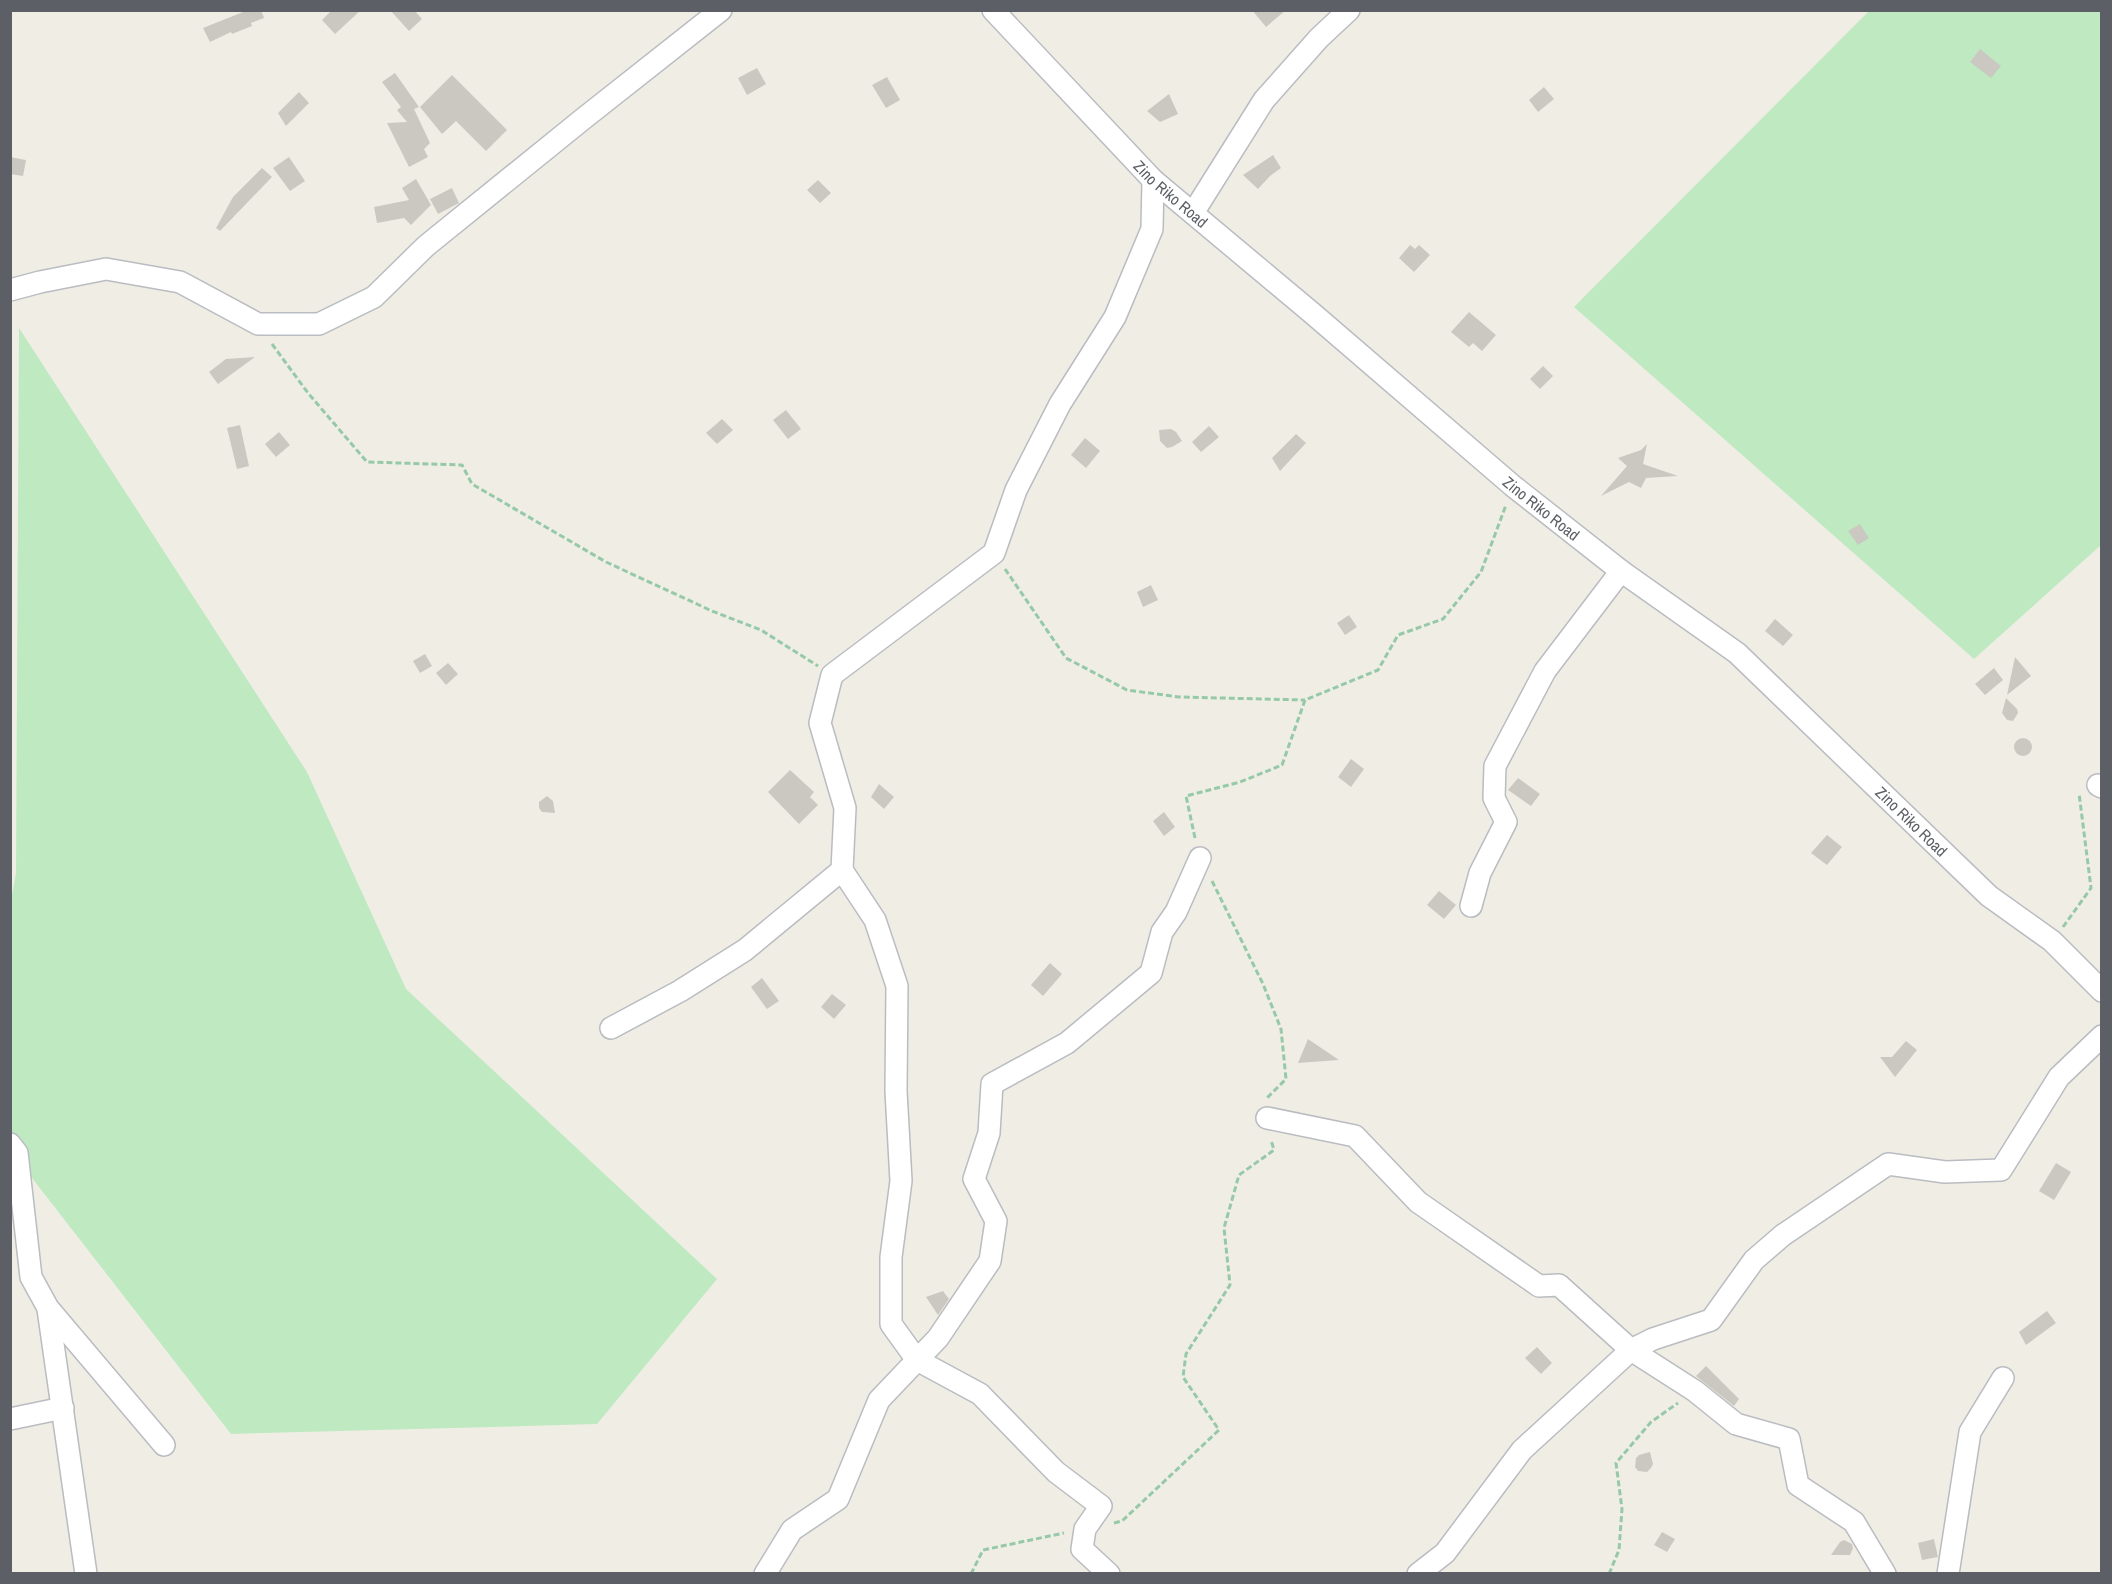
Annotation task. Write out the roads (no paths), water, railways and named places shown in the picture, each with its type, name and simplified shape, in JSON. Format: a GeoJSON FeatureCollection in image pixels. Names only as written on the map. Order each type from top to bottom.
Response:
{"type":"FeatureCollection","features":[{"type":"Feature","properties":{"kind":"street"},"geometry":{"type":"LineString","coordinates":[[10,290],[106,269],[180,282],[258,324],[319,324],[374,297],[426,246],[721,10]]}},
{"type":"Feature","properties":{"kind":"street","name":"Zino Riko Road"},"geometry":{"type":"LineString","coordinates":[[993,10],[1153,180],[1513,486],[1621,571],[1737,653],[1989,896],[2052,941],[2102,992]]}},
{"type":"Feature","properties":{"kind":"street"},"geometry":{"type":"LineString","coordinates":[[1193,213],[1264,100],[1319,38],[1349,10]]}},
{"type":"Feature","properties":{"kind":"street"},"geometry":{"type":"LineString","coordinates":[[1109,1574],[1082,1549],[1085,1529],[1101,1506],[1056,1472],[980,1394],[917,1360],[891,1324],[891,1257],[901,1181],[896,1091],[897,986],[875,920],[842,870],[845,808],[820,723],[832,675],[994,553],[1016,490],[1060,404],[1115,317],[1152,230],[1153,180]]}},
{"type":"Feature","properties":{"kind":"street"},"geometry":{"type":"LineString","coordinates":[[1471,906],[1480,873],[1506,822],[1494,798],[1495,765],[1545,671],[1621,571]]}},
{"type":"Feature","properties":{"kind":"street"},"geometry":{"type":"LineString","coordinates":[[765,1574],[792,1530],[838,1499],[879,1400],[938,1338],[990,1261],[996,1221],[974,1179],[989,1133],[992,1084],[1067,1043],[1151,973],[1162,932],[1176,912],[1200,858]]}},
{"type":"Feature","properties":{"kind":"street"},"geometry":{"type":"LineString","coordinates":[[611,1028],[680,991],[745,950],[842,870]]}},
{"type":"Feature","properties":{"kind":"street"},"geometry":{"type":"LineString","coordinates":[[1418,1574],[1445,1553],[1522,1450],[1631,1350],[1653,1339],[1711,1320],[1754,1260],[1783,1234],[1888,1164],[1945,1172],[2001,1170],[2059,1077],[2102,1036]]}},
{"type":"Feature","properties":{"kind":"street"},"geometry":{"type":"LineString","coordinates":[[1267,1118],[1355,1136],[1418,1202],[1539,1286],[1559,1285],[1631,1350],[1695,1391],[1736,1424],[1789,1438],[1798,1485],[1854,1522],[1885,1574]]}},
{"type":"Feature","properties":{"kind":"street"},"geometry":{"type":"LineString","coordinates":[[10,1144],[17,1153],[31,1277],[48,1308],[164,1444]]}},
{"type":"Feature","properties":{"kind":"street"},"geometry":{"type":"LineString","coordinates":[[48,1308],[86,1574]]}},
{"type":"Feature","properties":{"kind":"street"},"geometry":{"type":"LineString","coordinates":[[1948,1574],[1970,1432],[2003,1378]]}},
{"type":"Feature","properties":{"kind":"street"},"geometry":{"type":"LineString","coordinates":[[10,1419],[63,1408]]}}]}
